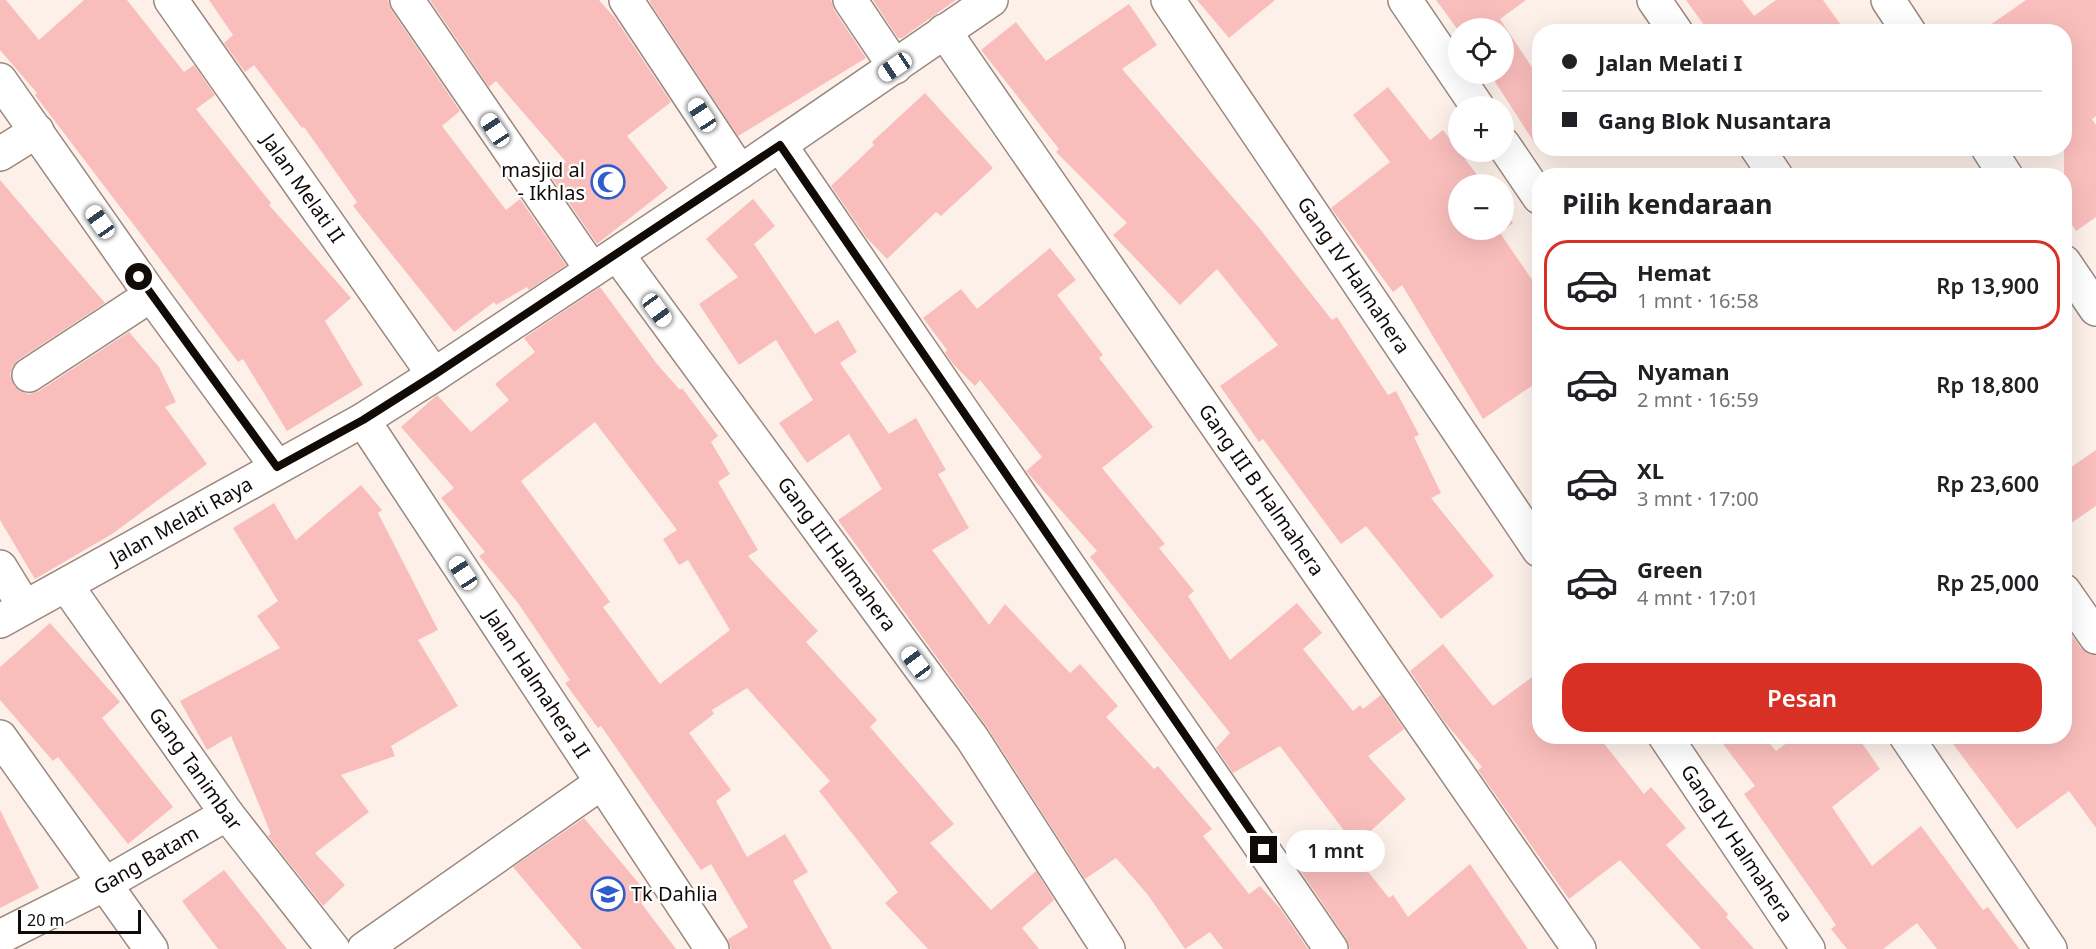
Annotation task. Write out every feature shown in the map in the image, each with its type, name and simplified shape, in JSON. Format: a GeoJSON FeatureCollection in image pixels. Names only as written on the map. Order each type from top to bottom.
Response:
{"type":"FeatureCollection","features":[{"type":"Feature","properties":{"kind":"street","name":"Jalan Melati II"},"geometry":{"type":"LineString","coordinates":[[171,0],[434,375]]}},
{"type":"Feature","properties":{"kind":"street","name":"Gang III Halmahera"},"geometry":{"type":"LineString","coordinates":[[407,0],[604,262],[972,738],[1108,949]]}},
{"type":"Feature","properties":{"kind":"street"},"geometry":{"type":"LineString","coordinates":[[626,0],[740,172]]}},
{"type":"Feature","properties":{"kind":"street"},"geometry":{"type":"LineString","coordinates":[[850,0],[895,67]]}},
{"type":"Feature","properties":{"kind":"street","name":"Jalan Melati Raya"},"geometry":{"type":"LineString","coordinates":[[12,614],[363,420],[740,172],[991,0]]}},
{"type":"Feature","properties":{"kind":"street","name":"Gang IV Halmahera"},"geometry":{"type":"LineString","coordinates":[[1167,0],[1532,540]]}},
{"type":"Feature","properties":{"kind":"street"},"geometry":{"type":"LineString","coordinates":[[1405,0],[1470,96]]}},
{"type":"Feature","properties":{"kind":"street"},"geometry":{"type":"LineString","coordinates":[[1654,0],[1670,24]]}},
{"type":"Feature","properties":{"kind":"street"},"geometry":{"type":"LineString","coordinates":[[1888,0],[1904,24]]}},
{"type":"Feature","properties":{"kind":"street","name":"Gang III B Halmahera"},"geometry":{"type":"LineString","coordinates":[[944,31],[1579,949]]}},
{"type":"Feature","properties":{"kind":"street"},"geometry":{"type":"LineString","coordinates":[[0,80],[151,295],[277,467]]}},
{"type":"Feature","properties":{"kind":"street"},"geometry":{"type":"LineString","coordinates":[[0,154],[37,131]]}},
{"type":"Feature","properties":{"kind":"street"},"geometry":{"type":"LineString","coordinates":[[780,145],[1331,949]]}},
{"type":"Feature","properties":{"kind":"street"},"geometry":{"type":"LineString","coordinates":[[1514,160],[1532,187]]}},
{"type":"Feature","properties":{"kind":"street"},"geometry":{"type":"LineString","coordinates":[[2072,274],[2096,309]]}},
{"type":"Feature","properties":{"kind":"street"},"geometry":{"type":"LineString","coordinates":[[29,375],[151,295]]}},
{"type":"Feature","properties":{"kind":"street","name":"Jalan Halmahera II"},"geometry":{"type":"LineString","coordinates":[[363,420],[712,949]]}},
{"type":"Feature","properties":{"kind":"street"},"geometry":{"type":"LineString","coordinates":[[0,567],[12,614]]}},
{"type":"Feature","properties":{"kind":"street","name":"Gang Tanimbar"},"geometry":{"type":"LineString","coordinates":[[66,585],[227,814],[333,949]]}},
{"type":"Feature","properties":{"kind":"street"},"geometry":{"type":"LineString","coordinates":[[2072,602],[2096,637]]}},
{"type":"Feature","properties":{"kind":"street"},"geometry":{"type":"LineString","coordinates":[[0,737],[103,885],[151,949]]}},
{"type":"Feature","properties":{"kind":"street","name":"Gang IV Halmahera"},"geometry":{"type":"LineString","coordinates":[[1670,744],[1808,949]]}},
{"type":"Feature","properties":{"kind":"street"},"geometry":{"type":"LineString","coordinates":[[1911,744],[2050,949]]}},
{"type":"Feature","properties":{"kind":"street"},"geometry":{"type":"LineString","coordinates":[[364,949],[601,783]]}},
{"type":"Feature","properties":{"kind":"street","name":"Gang Batam"},"geometry":{"type":"LineString","coordinates":[[0,936],[103,885],[227,814]]}},
{"type":"Feature","properties":{"kind":"building"},"geometry":{"type":"Polygon","coordinates":[[[0,0],[6,0],[39,40],[84,0],[127,0],[184,72],[194,65],[215,95],[196,109],[271,203],[269,205],[351,298],[325,321],[363,385],[287,431],[243,359],[238,362],[35,95],[37,93],[0,50],[0,0]]]}},
{"type":"Feature","properties":{"kind":"building"},"geometry":{"type":"Polygon","coordinates":[[[209,0],[388,0],[392,11],[460,111],[442,126],[506,210],[520,199],[566,265],[529,290],[527,287],[496,305],[494,302],[454,332],[353,206],[357,202],[304,127],[302,128],[254,65],[245,72],[224,43],[233,35],[209,0]]]}},
{"type":"Feature","properties":{"kind":"building"},"geometry":{"type":"Polygon","coordinates":[[[430,0],[599,0],[615,18],[671,102],[627,136],[668,188],[597,244],[550,175],[566,162],[496,81],[489,87],[430,0]]]}},
{"type":"Feature","properties":{"kind":"building"},"geometry":{"type":"Polygon","coordinates":[[[831,0],[834,10],[866,58],[738,136],[649,1],[831,0]]]}},
{"type":"Feature","properties":{"kind":"building"},"geometry":{"type":"Polygon","coordinates":[[[873,0],[956,0],[902,38],[898,38],[873,0]]]}},
{"type":"Feature","properties":{"kind":"building"},"geometry":{"type":"Polygon","coordinates":[[[1197,0],[1275,0],[1229,38],[1197,0]]]}},
{"type":"Feature","properties":{"kind":"building"},"geometry":{"type":"Polygon","coordinates":[[[1436,0],[1526,0],[1501,18],[1449,18],[1436,0]]]}},
{"type":"Feature","properties":{"kind":"building"},"geometry":{"type":"Polygon","coordinates":[[[1686,0],[1742,0],[1754,16],[1776,0],[1823,0],[1840,24],[1703,24],[1686,0]]]}},
{"type":"Feature","properties":{"kind":"building"},"geometry":{"type":"Polygon","coordinates":[[[2026,0],[2096,0],[2096,116],[2092,119],[2096,125],[2096,217],[2076,231],[2072,225],[2072,168],[2064,168],[2064,156],[2072,156],[2072,24],[1992,24],[2026,0]]]}},
{"type":"Feature","properties":{"kind":"building"},"geometry":{"type":"Polygon","coordinates":[[[1129,4],[1157,45],[1122,69],[1260,229],[1332,320],[1337,317],[1388,395],[1396,391],[1419,435],[1414,437],[1441,493],[1431,498],[1494,576],[1441,619],[1366,526],[1341,544],[1263,439],[1259,442],[1220,386],[1278,345],[1217,269],[1180,305],[1113,235],[1127,223],[1056,152],[1059,149],[981,50],[1016,22],[1046,61],[1129,4]]]}},
{"type":"Feature","properties":{"kind":"building"},"geometry":{"type":"Polygon","coordinates":[[[1514,40],[1532,67],[1532,139],[1514,111],[1514,96],[1504,96],[1496,84],[1514,84],[1514,40]]]}},
{"type":"Feature","properties":{"kind":"building"},"geometry":{"type":"Polygon","coordinates":[[[1388,87],[1430,140],[1443,130],[1448,137],[1448,162],[1467,162],[1476,174],[1448,174],[1448,240],[1505,240],[1532,280],[1532,386],[1483,419],[1402,285],[1393,292],[1331,208],[1390,162],[1353,115],[1388,87]]]}},
{"type":"Feature","properties":{"kind":"building"},"geometry":{"type":"Polygon","coordinates":[[[925,93],[993,168],[941,216],[936,212],[887,259],[866,237],[831,186],[874,145],[872,142],[925,93]]]}},
{"type":"Feature","properties":{"kind":"building"},"geometry":{"type":"Polygon","coordinates":[[[0,180],[105,303],[18,360],[12,367],[10,375],[14,386],[29,394],[39,391],[129,332],[159,367],[176,402],[165,407],[207,464],[112,534],[35,579],[0,520],[0,180]]]}},
{"type":"Feature","properties":{"kind":"building"},"geometry":{"type":"Polygon","coordinates":[[[753,199],[775,226],[754,244],[815,334],[838,320],[857,352],[840,363],[889,434],[916,418],[946,470],[938,474],[969,528],[932,550],[989,625],[1005,604],[1070,673],[1080,664],[1118,706],[1106,717],[1154,769],[1158,766],[1212,829],[1203,836],[1249,894],[1260,886],[1280,908],[1308,949],[1223,949],[1210,932],[1185,949],[1148,895],[1116,858],[1085,879],[987,727],[838,520],[882,489],[849,434],[807,463],[779,423],[813,400],[776,340],[739,365],[699,304],[738,277],[706,239],[753,199]]]}},
{"type":"Feature","properties":{"kind":"building"},"geometry":{"type":"Polygon","coordinates":[[[1050,248],[1076,280],[1057,295],[1103,355],[1099,358],[1153,427],[1102,468],[1165,544],[1159,548],[1194,591],[1188,596],[1230,660],[1297,603],[1322,633],[1303,649],[1353,711],[1360,705],[1363,709],[1381,695],[1404,729],[1368,756],[1406,799],[1355,845],[1280,746],[1233,773],[1216,748],[1230,733],[1090,557],[1097,551],[1026,471],[1042,457],[980,380],[975,386],[954,365],[945,353],[947,350],[923,318],[961,289],[977,309],[1050,248]]]}},
{"type":"Feature","properties":{"kind":"building"},"geometry":{"type":"Polygon","coordinates":[[[600,287],[657,364],[680,390],[682,388],[718,436],[711,442],[730,474],[718,482],[758,550],[748,556],[818,631],[806,642],[877,720],[870,727],[954,824],[930,843],[991,910],[1036,871],[1054,900],[1022,928],[1039,949],[928,949],[885,903],[898,892],[819,791],[830,781],[747,688],[712,710],[714,714],[689,733],[731,790],[716,801],[747,857],[785,834],[808,872],[793,881],[832,949],[731,949],[728,939],[748,927],[711,864],[701,870],[601,726],[598,728],[565,683],[570,680],[518,603],[479,556],[485,552],[441,498],[454,488],[401,427],[437,395],[471,432],[509,400],[495,384],[535,352],[524,338],[600,287]],[[595,422],[521,481],[610,602],[603,607],[660,684],[730,630],[688,560],[679,565],[663,539],[677,530],[595,422]]]}},
{"type":"Feature","properties":{"kind":"building"},"geometry":{"type":"Polygon","coordinates":[[[2096,450],[2096,506],[2072,522],[2072,466],[2096,450]]]}},
{"type":"Feature","properties":{"kind":"building"},"geometry":{"type":"Polygon","coordinates":[[[361,485],[382,510],[378,513],[438,630],[418,640],[458,706],[391,746],[395,756],[341,775],[369,812],[315,853],[345,885],[323,906],[268,836],[271,834],[231,736],[207,750],[180,701],[280,648],[257,616],[278,601],[233,528],[274,503],[296,540],[361,485]]]}},
{"type":"Feature","properties":{"kind":"building"},"geometry":{"type":"Polygon","coordinates":[[[50,623],[120,702],[102,718],[173,807],[128,844],[58,757],[53,761],[0,700],[0,667],[50,623]]]}},
{"type":"Feature","properties":{"kind":"building"},"geometry":{"type":"Polygon","coordinates":[[[2072,635],[2081,648],[2096,655],[2096,828],[2069,791],[2017,829],[1953,744],[2072,744],[2072,635]]]}},
{"type":"Feature","properties":{"kind":"building"},"geometry":{"type":"Polygon","coordinates":[[[1443,644],[1493,706],[1532,677],[1532,744],[1604,744],[1644,794],[1651,787],[1686,828],[1666,845],[1728,914],[1726,917],[1754,949],[1701,949],[1620,860],[1569,899],[1478,770],[1482,767],[1444,721],[1410,671],[1443,644]]]}},
{"type":"Feature","properties":{"kind":"building"},"geometry":{"type":"Polygon","coordinates":[[[1723,744],[1770,744],[1776,751],[1785,744],[1863,744],[1880,769],[1832,807],[1872,866],[1921,826],[1983,910],[1988,907],[2019,949],[1937,949],[1917,923],[1883,949],[1847,949],[1831,929],[1836,925],[1744,794],[1755,786],[1723,744]]]}},
{"type":"Feature","properties":{"kind":"building"},"geometry":{"type":"Polygon","coordinates":[[[0,810],[39,888],[0,908],[0,810]]]}},
{"type":"Feature","properties":{"kind":"building"},"geometry":{"type":"Polygon","coordinates":[[[584,818],[651,898],[641,903],[676,949],[582,949],[513,867],[584,818]]]}},
{"type":"Feature","properties":{"kind":"building"},"geometry":{"type":"Polygon","coordinates":[[[1334,829],[1389,898],[1393,895],[1408,917],[1470,864],[1528,949],[1350,949],[1346,938],[1293,860],[1334,829]]]}},
{"type":"Feature","properties":{"kind":"building"},"geometry":{"type":"Polygon","coordinates":[[[224,870],[287,949],[218,949],[182,901],[224,870]]]}},
{"type":"Feature","properties":{"kind":"place","name":"masjid al - Ikhlas"},"geometry":{"type":"Point","coordinates":[608,182]}},
{"type":"Feature","properties":{"kind":"place","name":"Tk Dahlia"},"geometry":{"type":"Point","coordinates":[608,894]}},
{"type":"Feature","properties":{"kind":"route"},"geometry":{"type":"LineString","coordinates":[[139,277],[277,467],[363,420],[434,375],[780,145],[1264,850]]}}]}
